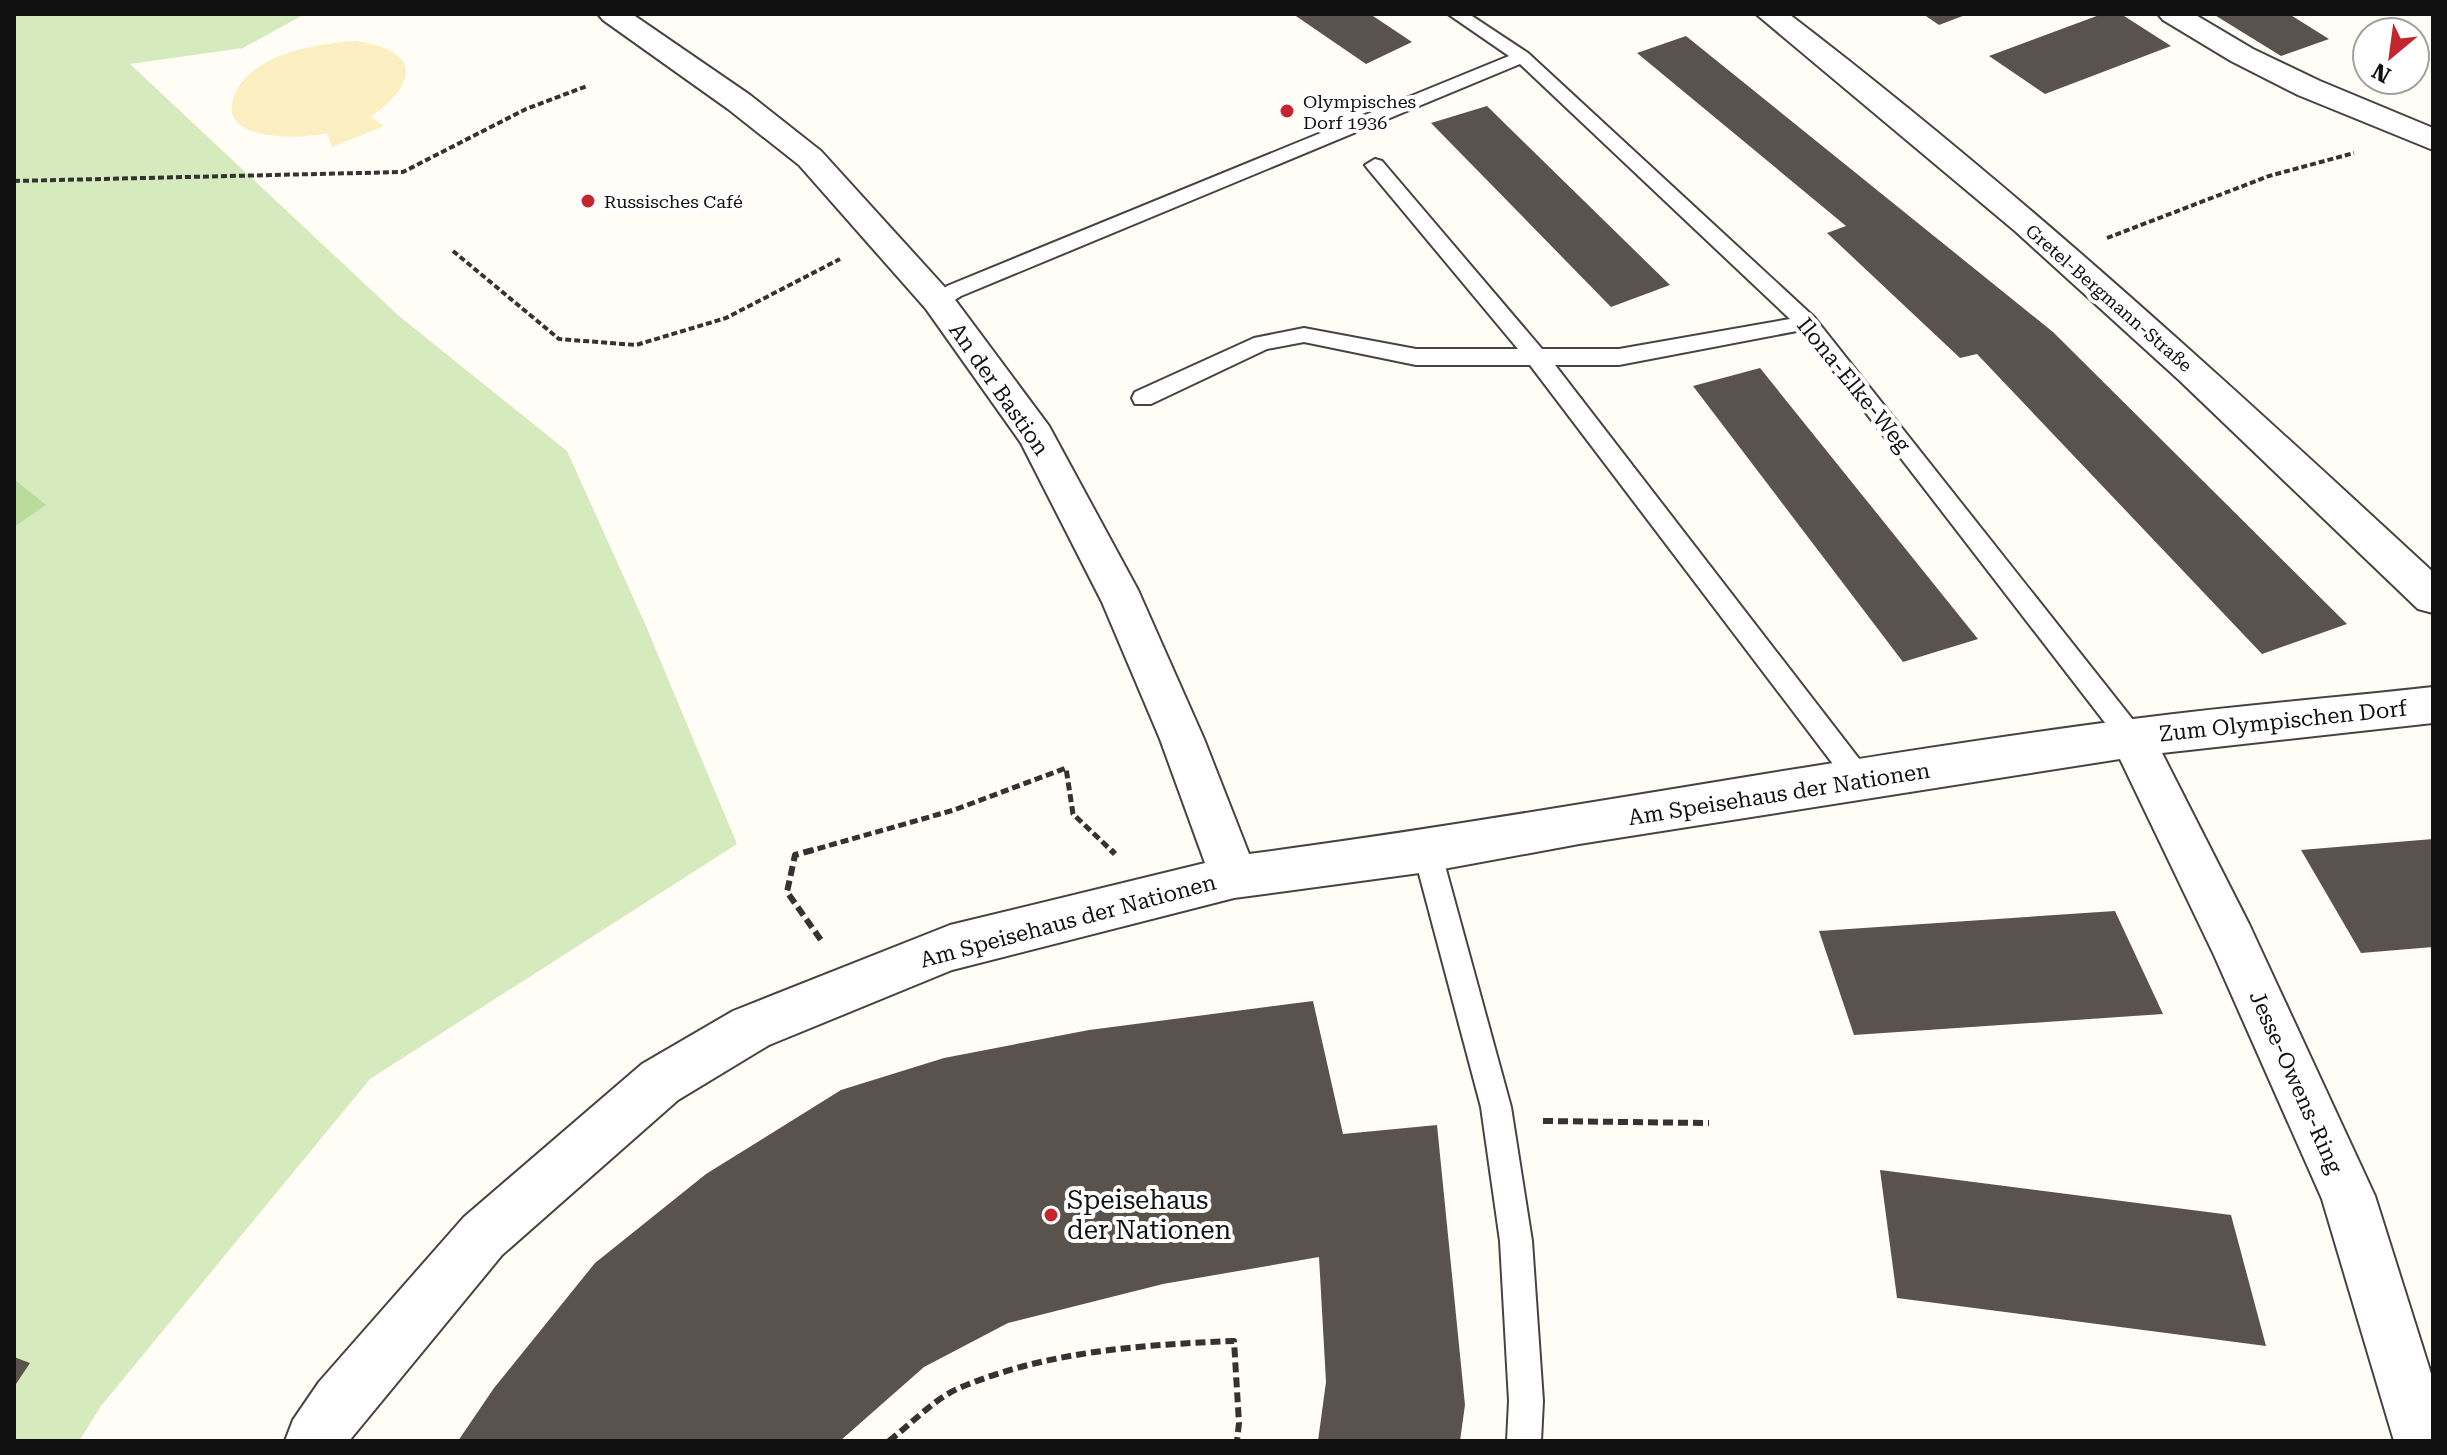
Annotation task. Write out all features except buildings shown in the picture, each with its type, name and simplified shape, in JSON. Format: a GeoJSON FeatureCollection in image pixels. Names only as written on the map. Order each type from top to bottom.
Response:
{"type":"FeatureCollection","features":[{"type":"Feature","properties":{"kind":"street","name":"An der Bastion"},"geometry":{"type":"LineString","coordinates":[[613,14],[739,102],[810,158],[938,301],[1036,436],[1123,602],[1182,739],[1234,877]]}},
{"type":"Feature","properties":{"kind":"street","name":"Gretel-Bergmann-Straße"},"geometry":{"type":"LineString","coordinates":[[1771,14],[1955,162],[2181,360],[2433,597]]}},
{"type":"Feature","properties":{"kind":"street"},"geometry":{"type":"LineString","coordinates":[[2173,14],[2242,55],[2433,140]]}},
{"type":"Feature","properties":{"kind":"street","name":"Zum Olympischen Dorf"},"geometry":{"type":"LineString","coordinates":[[2132,738],[2433,705]]}},
{"type":"Feature","properties":{"kind":"street","name":"Am Speisehaus der Nationen"},"geometry":{"type":"LineString","coordinates":[[314,1441],[340,1403],[483,1236],[660,1082],[751,1028],[950,948],[1234,877],[1427,851],[2132,738]]}},
{"type":"Feature","properties":{"kind":"street","name":"Jesse-Owens-Ring"},"geometry":{"type":"LineString","coordinates":[[2132,738],[2232,940],[2348,1196],[2423,1441]]}},
{"type":"Feature","properties":{"kind":"lane","name":"Ilona-Elke-Weg"},"geometry":{"type":"LineString","coordinates":[[1457,14],[1522,57],[1807,322],[2132,738]]}},
{"type":"Feature","properties":{"kind":"lane"},"geometry":{"type":"LineString","coordinates":[[938,301],[954,291],[1522,57]]}},
{"type":"Feature","properties":{"kind":"lane"},"geometry":{"type":"LineString","coordinates":[[1375,165],[1568,395],[1861,781]]}},
{"type":"Feature","properties":{"kind":"lane"},"geometry":{"type":"LineString","coordinates":[[1143,398],[1262,343],[1304,335],[1416,357],[1619,357],[1745,336],[1807,322]]}},
{"type":"Feature","properties":{"kind":"lane"},"geometry":{"type":"LineString","coordinates":[[1427,851],[1498,1120],[1516,1241],[1526,1401],[1524,1441]]}},
{"type":"Feature","properties":{"kind":"path"},"geometry":{"type":"LineString","coordinates":[[14,181],[403,172],[526,109],[587,86]]}},
{"type":"Feature","properties":{"kind":"path"},"geometry":{"type":"LineString","coordinates":[[2060,254],[2269,176],[2360,151]]}},
{"type":"Feature","properties":{"kind":"path"},"geometry":{"type":"LineString","coordinates":[[453,251],[559,339],[636,345],[726,318],[883,236]]}},
{"type":"Feature","properties":{"kind":"path"},"geometry":{"type":"LineString","coordinates":[[852,987],[787,892],[795,855],[954,810],[1066,768],[1073,814],[1159,896]]}},
{"type":"Feature","properties":{"kind":"path"},"geometry":{"type":"LineString","coordinates":[[1498,1120],[1709,1123]]}},
{"type":"Feature","properties":{"kind":"path"},"geometry":{"type":"LineString","coordinates":[[889,1441],[955,1390],[1062,1356],[1145,1345],[1234,1341],[1239,1423],[1237,1441]]}},
{"type":"Feature","properties":{"kind":"green space"},"geometry":{"type":"Polygon","coordinates":[[[14,14],[305,14],[243,48],[130,64],[399,316],[567,451],[646,626],[737,844],[370,1079],[101,1406],[79,1441],[14,1441],[14,527],[45,505],[14,479],[14,14]]]}},
{"type":"Feature","properties":{"kind":"green space"},"geometry":{"type":"Polygon","coordinates":[[[14,479],[46,505],[14,527],[14,479]]]}},
{"type":"Feature","properties":{"kind":"sand"},"geometry":{"type":"Polygon","coordinates":[[[357,41],[393,53],[406,70],[398,92],[371,117],[384,126],[332,147],[327,133],[298,137],[262,134],[247,129],[236,120],[232,108],[236,92],[257,68],[272,59],[307,48],[357,41]]]}},
{"type":"Feature","properties":{"kind":"place","name":"Olympisches Dorf 1936"},"geometry":{"type":"Point","coordinates":[1287,111]}},
{"type":"Feature","properties":{"kind":"place","name":"Russisches Café"},"geometry":{"type":"Point","coordinates":[588,201]}},
{"type":"Feature","properties":{"kind":"place","name":"Speisehaus der Nationen"},"geometry":{"type":"Point","coordinates":[1051,1215]}}]}
